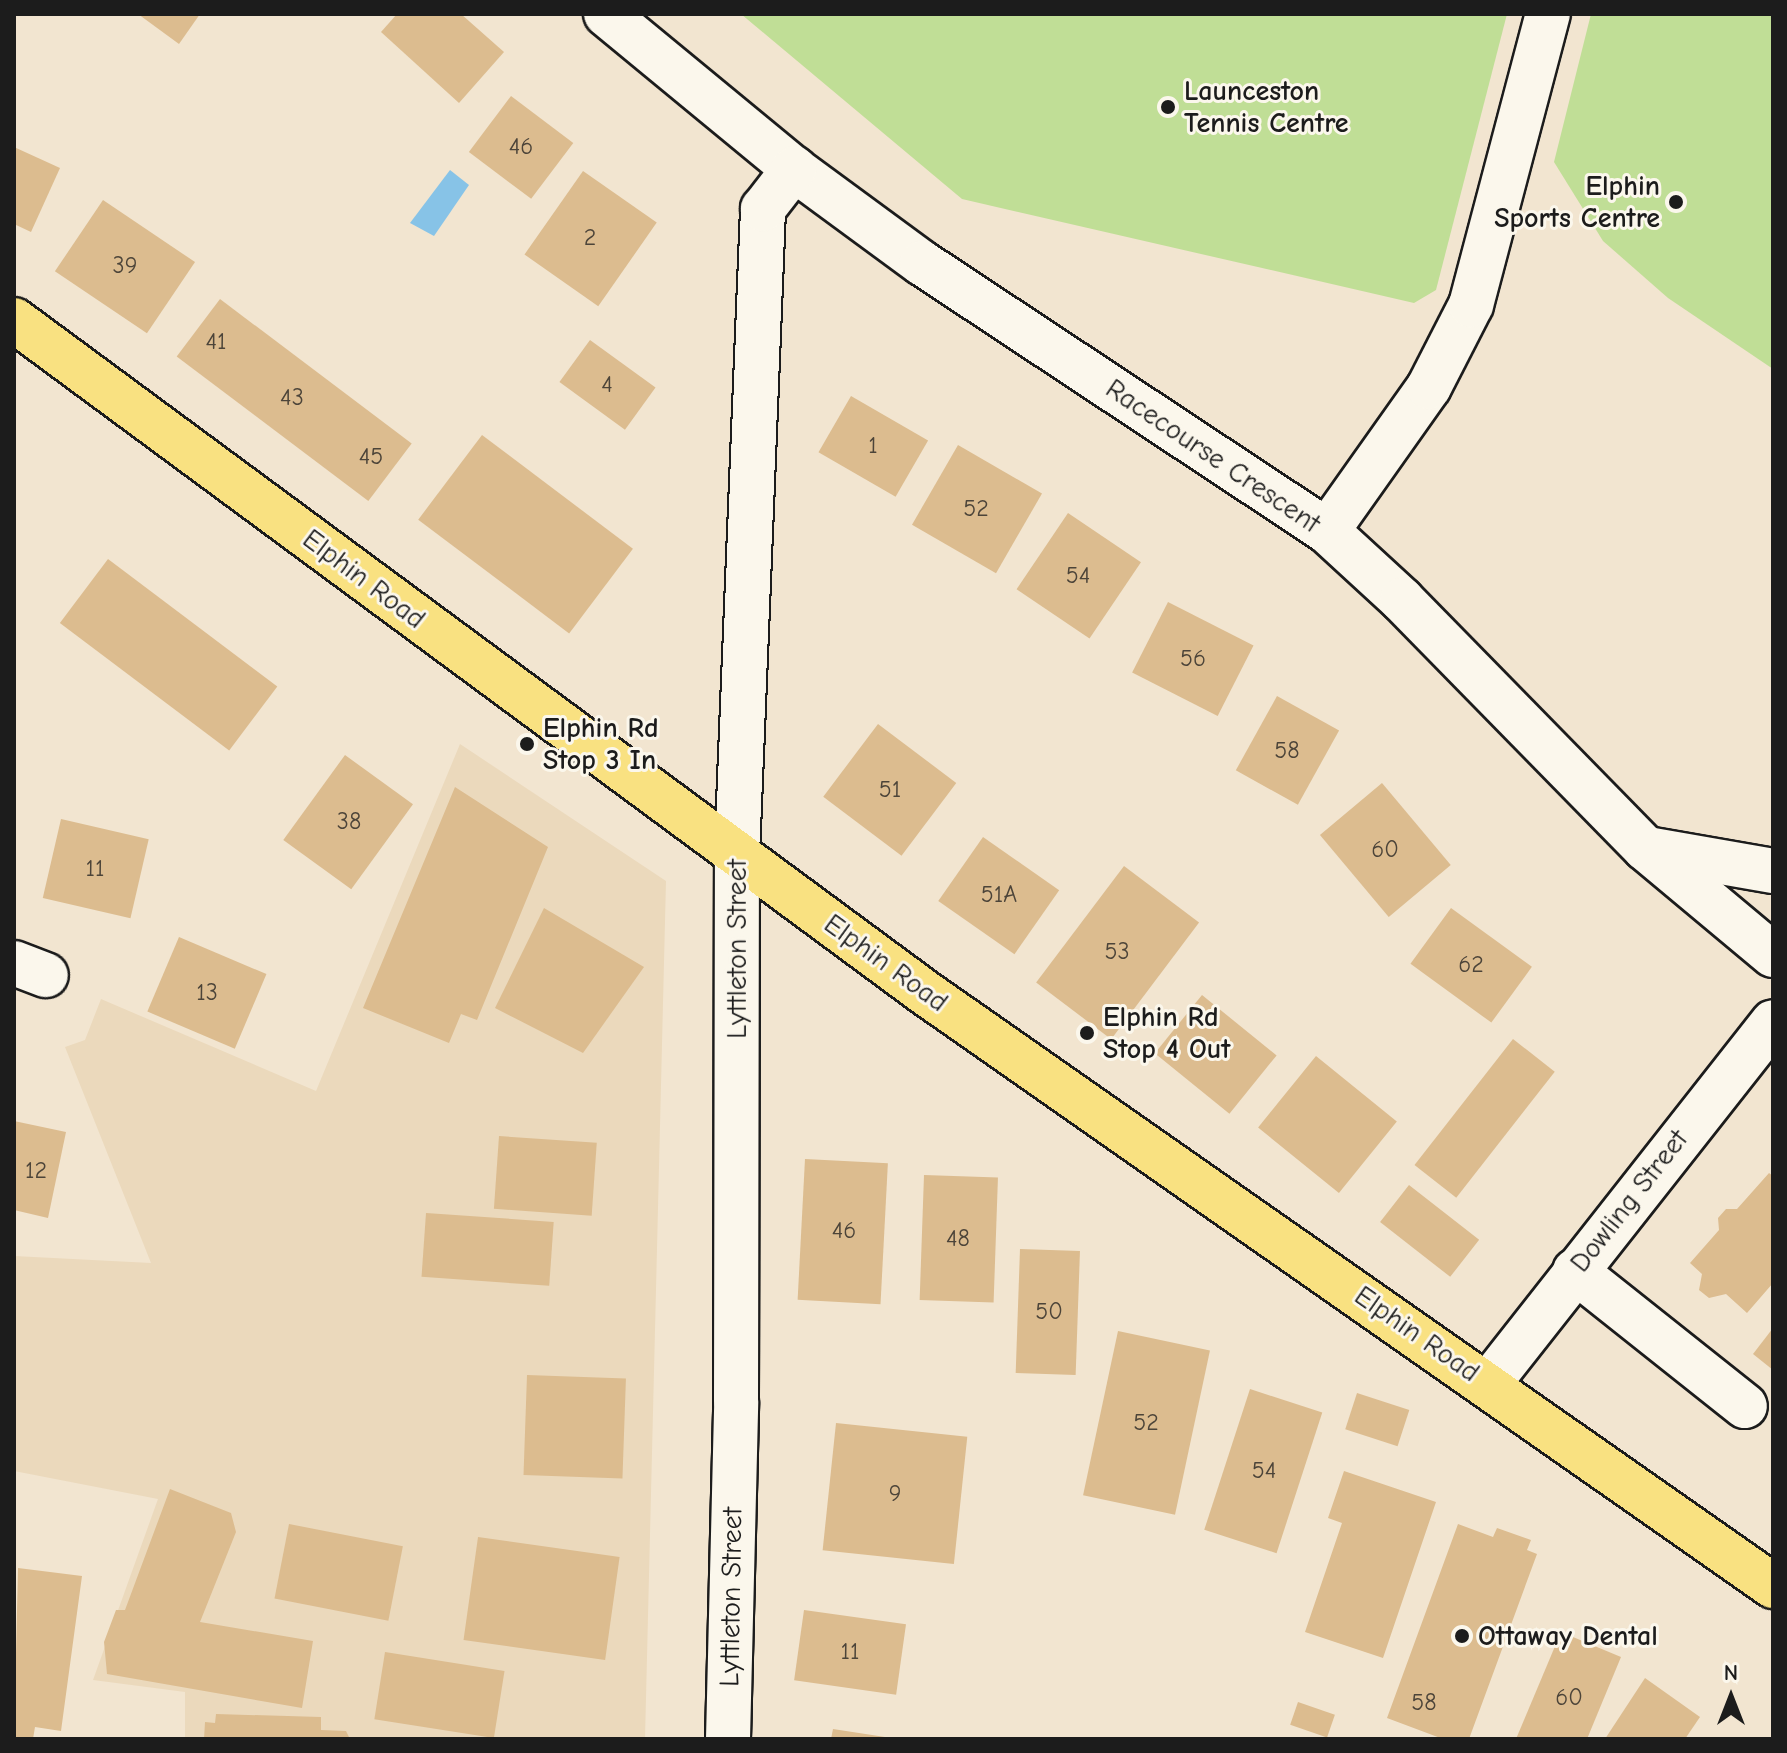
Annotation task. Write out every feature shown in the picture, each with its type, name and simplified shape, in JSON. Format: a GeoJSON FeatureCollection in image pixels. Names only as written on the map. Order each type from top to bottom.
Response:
{"type":"FeatureCollection","features":[{"type":"Feature","properties":{"kind":"highway","name":"Elphin Road"},"geometry":{"type":"LineString","coordinates":[[14,320],[1043,1077],[1489,1383],[1773,1586]]}},
{"type":"Feature","properties":{"kind":"street","name":"Racecourse Crescent"},"geometry":{"type":"LineString","coordinates":[[606,14],[794,169],[922,263],[1327,531],[1402,600],[1645,848],[1773,955]]}},
{"type":"Feature","properties":{"kind":"street"},"geometry":{"type":"LineString","coordinates":[[1327,531],[1429,387],[1471,305],[1548,14]]}},
{"type":"Feature","properties":{"kind":"street","name":"Lyttleton Street"},"geometry":{"type":"LineString","coordinates":[[728,1739],[736,1401],[737,854],[763,209],[794,169]]}},
{"type":"Feature","properties":{"kind":"street"},"geometry":{"type":"LineString","coordinates":[[1645,848],[1773,871]]}},
{"type":"Feature","properties":{"kind":"street","name":"Dowling Street"},"geometry":{"type":"LineString","coordinates":[[1489,1383],[1773,1022]]}},
{"type":"Feature","properties":{"kind":"street"},"geometry":{"type":"LineString","coordinates":[[1575,1271],[1745,1406]]}},
{"type":"Feature","properties":{"kind":"shaded area"},"geometry":{"type":"Polygon","coordinates":[[[460,744],[666,881],[645,1739],[185,1739],[185,1692],[93,1680],[158,1499],[14,1471],[14,1256],[151,1263],[65,1047],[85,1040],[101,999],[316,1091],[460,744]]]}},
{"type":"Feature","properties":{"kind":"green space","name":"Launceston Tennis Centre"},"geometry":{"type":"Polygon","coordinates":[[[741,14],[1507,14],[1436,290],[1414,303],[962,199],[741,14]]]}},
{"type":"Feature","properties":{"kind":"green space","name":"Elphin Sports Centre"},"geometry":{"type":"Polygon","coordinates":[[[1591,14],[1773,14],[1773,369],[1668,298],[1603,241],[1554,162],[1591,14]]]}},
{"type":"Feature","properties":{"kind":"water"},"geometry":{"type":"Polygon","coordinates":[[[450,170],[469,185],[434,236],[410,223],[450,170]]]}},
{"type":"Feature","properties":{"kind":"building"},"geometry":{"type":"Polygon","coordinates":[[[138,14],[200,14],[179,44],[138,14]]]}},
{"type":"Feature","properties":{"kind":"building"},"geometry":{"type":"Polygon","coordinates":[[[397,14],[461,14],[504,52],[459,103],[381,32],[397,14]]]}},
{"type":"Feature","properties":{"kind":"building"},"geometry":{"type":"Polygon","coordinates":[[[511,96],[573,143],[531,199],[469,152],[511,96]]]}},
{"type":"Feature","properties":{"kind":"building"},"geometry":{"type":"Polygon","coordinates":[[[14,147],[60,168],[31,232],[14,224],[14,147]]]}},
{"type":"Feature","properties":{"kind":"building"},"geometry":{"type":"Polygon","coordinates":[[[583,171],[657,223],[598,306],[524,255],[583,171]]]}},
{"type":"Feature","properties":{"kind":"building"},"geometry":{"type":"Polygon","coordinates":[[[103,200],[195,262],[147,333],[55,271],[103,200]]]}},
{"type":"Feature","properties":{"kind":"building"},"geometry":{"type":"Polygon","coordinates":[[[220,299],[412,443],[368,501],[177,357],[220,299]]]}},
{"type":"Feature","properties":{"kind":"building"},"geometry":{"type":"Polygon","coordinates":[[[590,340],[656,388],[625,430],[559,382],[590,340]]]}},
{"type":"Feature","properties":{"kind":"building"},"geometry":{"type":"Polygon","coordinates":[[[851,396],[928,441],[896,497],[818,452],[851,396]]]}},
{"type":"Feature","properties":{"kind":"building"},"geometry":{"type":"Polygon","coordinates":[[[482,435],[633,549],[569,633],[418,520],[482,435]]]}},
{"type":"Feature","properties":{"kind":"building"},"geometry":{"type":"Polygon","coordinates":[[[958,445],[1042,493],[996,573],[912,525],[958,445]]]}},
{"type":"Feature","properties":{"kind":"building"},"geometry":{"type":"Polygon","coordinates":[[[1068,513],[1141,562],[1090,638],[1017,589],[1068,513]]]}},
{"type":"Feature","properties":{"kind":"building"},"geometry":{"type":"Polygon","coordinates":[[[108,559],[277,687],[229,750],[60,623],[108,559]]]}},
{"type":"Feature","properties":{"kind":"building"},"geometry":{"type":"Polygon","coordinates":[[[1168,602],[1254,646],[1218,716],[1132,672],[1168,602]]]}},
{"type":"Feature","properties":{"kind":"building"},"geometry":{"type":"Polygon","coordinates":[[[1277,696],[1339,730],[1298,805],[1236,770],[1277,696]]]}},
{"type":"Feature","properties":{"kind":"building"},"geometry":{"type":"Polygon","coordinates":[[[878,724],[956,783],[902,856],[823,797],[878,724]]]}},
{"type":"Feature","properties":{"kind":"building"},"geometry":{"type":"Polygon","coordinates":[[[345,755],[413,804],[351,889],[283,840],[345,755]]]}},
{"type":"Feature","properties":{"kind":"building"},"geometry":{"type":"Polygon","coordinates":[[[1382,783],[1451,865],[1389,917],[1320,835],[1382,783]]]}},
{"type":"Feature","properties":{"kind":"building"},"geometry":{"type":"Polygon","coordinates":[[[455,787],[548,847],[477,1020],[461,1014],[449,1043],[363,1008],[455,787]]]}},
{"type":"Feature","properties":{"kind":"building"},"geometry":{"type":"Polygon","coordinates":[[[61,819],[149,839],[130,918],[43,898],[61,819]]]}},
{"type":"Feature","properties":{"kind":"building"},"geometry":{"type":"Polygon","coordinates":[[[983,837],[1059,890],[1014,954],[938,901],[983,837]]]}},
{"type":"Feature","properties":{"kind":"building"},"geometry":{"type":"Polygon","coordinates":[[[1124,866],[1199,923],[1111,1039],[1036,983],[1124,866]]]}},
{"type":"Feature","properties":{"kind":"building"},"geometry":{"type":"Polygon","coordinates":[[[544,908],[644,967],[583,1053],[495,1008],[544,908]]]}},
{"type":"Feature","properties":{"kind":"building"},"geometry":{"type":"Polygon","coordinates":[[[1451,908],[1532,967],[1491,1023],[1410,964],[1451,908]]]}},
{"type":"Feature","properties":{"kind":"building"},"geometry":{"type":"Polygon","coordinates":[[[179,937],[266,974],[235,1049],[147,1012],[179,937]]]}},
{"type":"Feature","properties":{"kind":"building"},"geometry":{"type":"Polygon","coordinates":[[[1202,995],[1277,1055],[1229,1114],[1155,1053],[1202,995]]]}},
{"type":"Feature","properties":{"kind":"building"},"geometry":{"type":"Polygon","coordinates":[[[1513,1039],[1555,1072],[1456,1198],[1414,1165],[1513,1039]]]}},
{"type":"Feature","properties":{"kind":"building"},"geometry":{"type":"Polygon","coordinates":[[[1316,1056],[1397,1121],[1339,1193],[1258,1127],[1316,1056]]]}},
{"type":"Feature","properties":{"kind":"building"},"geometry":{"type":"Polygon","coordinates":[[[14,1121],[66,1132],[48,1218],[14,1210],[14,1121]]]}},
{"type":"Feature","properties":{"kind":"building"},"geometry":{"type":"Polygon","coordinates":[[[499,1136],[597,1143],[592,1216],[494,1209],[499,1136]]]}},
{"type":"Feature","properties":{"kind":"building"},"geometry":{"type":"Polygon","coordinates":[[[805,1159],[888,1163],[881,1304],[798,1300],[805,1159]]]}},
{"type":"Feature","properties":{"kind":"building"},"geometry":{"type":"Polygon","coordinates":[[[1769,1173],[1773,1176],[1773,1283],[1747,1313],[1726,1294],[1709,1298],[1699,1290],[1702,1274],[1690,1263],[1719,1230],[1718,1218],[1726,1209],[1737,1209],[1769,1173]]]}},
{"type":"Feature","properties":{"kind":"building"},"geometry":{"type":"Polygon","coordinates":[[[924,1175],[998,1178],[994,1303],[920,1300],[924,1175]]]}},
{"type":"Feature","properties":{"kind":"building"},"geometry":{"type":"Polygon","coordinates":[[[1409,1185],[1479,1240],[1450,1277],[1380,1222],[1409,1185]]]}},
{"type":"Feature","properties":{"kind":"building"},"geometry":{"type":"Polygon","coordinates":[[[426,1213],[554,1222],[549,1286],[422,1277],[426,1213]]]}},
{"type":"Feature","properties":{"kind":"building"},"geometry":{"type":"Polygon","coordinates":[[[1020,1249],[1080,1251],[1076,1375],[1016,1373],[1020,1249]]]}},
{"type":"Feature","properties":{"kind":"building"},"geometry":{"type":"Polygon","coordinates":[[[1773,1328],[1773,1370],[1753,1354],[1773,1328]]]}},
{"type":"Feature","properties":{"kind":"building"},"geometry":{"type":"Polygon","coordinates":[[[1118,1331],[1210,1351],[1175,1515],[1083,1495],[1118,1331]]]}},
{"type":"Feature","properties":{"kind":"building"},"geometry":{"type":"Polygon","coordinates":[[[527,1375],[626,1378],[622,1478],[524,1475],[527,1375]]]}},
{"type":"Feature","properties":{"kind":"building"},"geometry":{"type":"Polygon","coordinates":[[[1250,1389],[1322,1412],[1277,1553],[1204,1530],[1250,1389]]]}},
{"type":"Feature","properties":{"kind":"building"},"geometry":{"type":"Polygon","coordinates":[[[1357,1393],[1409,1410],[1398,1446],[1345,1429],[1357,1393]]]}},
{"type":"Feature","properties":{"kind":"building"},"geometry":{"type":"Polygon","coordinates":[[[836,1423],[967,1437],[954,1564],[823,1550],[836,1423]]]}},
{"type":"Feature","properties":{"kind":"building"},"geometry":{"type":"Polygon","coordinates":[[[1344,1471],[1436,1502],[1383,1658],[1305,1632],[1342,1523],[1328,1518],[1344,1471]]]}},
{"type":"Feature","properties":{"kind":"building"},"geometry":{"type":"Polygon","coordinates":[[[170,1489],[231,1513],[236,1532],[200,1622],[313,1641],[302,1708],[107,1674],[104,1642],[116,1610],[125,1610],[170,1489]]]}},
{"type":"Feature","properties":{"kind":"building"},"geometry":{"type":"Polygon","coordinates":[[[289,1524],[403,1546],[388,1621],[274,1599],[289,1524]]]}},
{"type":"Feature","properties":{"kind":"building","name":"Ottaway Dental"},"geometry":{"type":"Polygon","coordinates":[[[1458,1524],[1493,1537],[1497,1528],[1531,1540],[1527,1550],[1537,1554],[1469,1739],[1443,1739],[1387,1718],[1458,1524]]]}},
{"type":"Feature","properties":{"kind":"building"},"geometry":{"type":"Polygon","coordinates":[[[478,1537],[620,1557],[605,1660],[464,1640],[478,1537]]]}},
{"type":"Feature","properties":{"kind":"building"},"geometry":{"type":"Polygon","coordinates":[[[18,1568],[82,1576],[61,1731],[35,1727],[33,1739],[14,1739],[18,1568]]]}},
{"type":"Feature","properties":{"kind":"building"},"geometry":{"type":"Polygon","coordinates":[[[804,1610],[906,1624],[896,1695],[794,1680],[804,1610]]]}},
{"type":"Feature","properties":{"kind":"building"},"geometry":{"type":"Polygon","coordinates":[[[1561,1632],[1621,1657],[1587,1739],[1516,1739],[1561,1632]]]}},
{"type":"Feature","properties":{"kind":"building"},"geometry":{"type":"Polygon","coordinates":[[[385,1652],[505,1671],[494,1738],[374,1719],[385,1652]]]}},
{"type":"Feature","properties":{"kind":"building"},"geometry":{"type":"Polygon","coordinates":[[[1645,1678],[1700,1717],[1685,1739],[1605,1739],[1645,1678]]]}},
{"type":"Feature","properties":{"kind":"building"},"geometry":{"type":"Polygon","coordinates":[[[1298,1702],[1335,1715],[1327,1737],[1290,1725],[1298,1702]]]}},
{"type":"Feature","properties":{"kind":"building"},"geometry":{"type":"Polygon","coordinates":[[[216,1714],[321,1717],[321,1730],[346,1731],[350,1739],[204,1739],[205,1722],[215,1723],[216,1714]]]}},
{"type":"Feature","properties":{"kind":"building"},"geometry":{"type":"Polygon","coordinates":[[[833,1729],[885,1737],[885,1739],[831,1739],[833,1729]]]}},
{"type":"Feature","properties":{"kind":"place","name":"Launceston Tennis Centre"},"geometry":{"type":"Point","coordinates":[1168,107]}},
{"type":"Feature","properties":{"kind":"place","name":"Elphin Sports Centre"},"geometry":{"type":"Point","coordinates":[1676,202]}},
{"type":"Feature","properties":{"kind":"place","name":"Elphin Rd Stop 3 In"},"geometry":{"type":"Point","coordinates":[527,744]}},
{"type":"Feature","properties":{"kind":"place","name":"Elphin Rd Stop 4 Out"},"geometry":{"type":"Point","coordinates":[1087,1033]}},
{"type":"Feature","properties":{"kind":"place","name":"Ottaway Dental"},"geometry":{"type":"Point","coordinates":[1462,1636]}}]}
